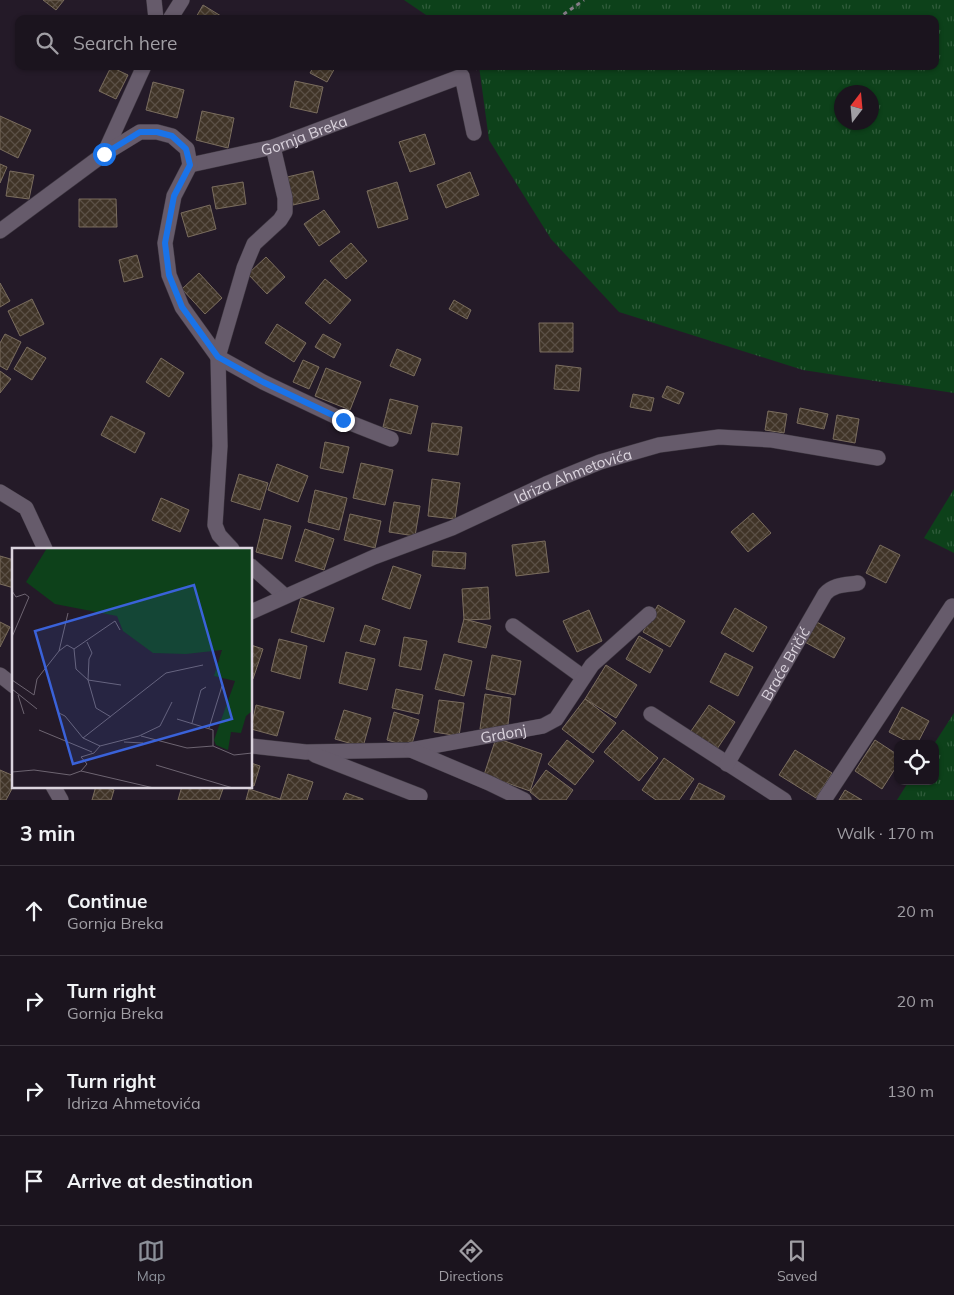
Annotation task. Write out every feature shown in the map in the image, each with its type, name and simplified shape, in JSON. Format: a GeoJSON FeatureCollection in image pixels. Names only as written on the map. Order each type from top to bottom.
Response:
{"type":"FeatureCollection","features":[{"type":"Feature","properties":{"kind":"street"},"geometry":{"type":"LineString","coordinates":[[154,0],[156,15]]}},
{"type":"Feature","properties":{"kind":"street"},"geometry":{"type":"LineString","coordinates":[[173,15],[182,0]]}},
{"type":"Feature","properties":{"kind":"street"},"geometry":{"type":"LineString","coordinates":[[104,154],[142,70]]}},
{"type":"Feature","properties":{"kind":"street","name":"Gornja Breka"},"geometry":{"type":"LineString","coordinates":[[190,165],[273,147],[462,76],[474,133]]}},
{"type":"Feature","properties":{"kind":"street"},"geometry":{"type":"LineString","coordinates":[[0,231],[104,154],[140,132],[157,132],[172,136],[186,149],[190,165],[174,196],[172,206],[165,243],[169,275],[182,307],[218,357],[298,399],[343,420],[391,439]]}},
{"type":"Feature","properties":{"kind":"street"},"geometry":{"type":"LineString","coordinates":[[231,548],[219,535],[214,525],[220,446],[218,357],[244,268],[254,244],[280,220],[285,212],[286,198],[273,147]]}},
{"type":"Feature","properties":{"kind":"street","name":"Idriza Ahmetovića"},"geometry":{"type":"LineString","coordinates":[[252,612],[374,557],[452,528],[546,484],[600,462],[659,445],[719,437],[772,440],[878,458]]}},
{"type":"Feature","properties":{"kind":"street"},"geometry":{"type":"LineString","coordinates":[[0,492],[26,508],[45,548]]}},
{"type":"Feature","properties":{"kind":"street"},"geometry":{"type":"LineString","coordinates":[[252,567],[285,596]]}},
{"type":"Feature","properties":{"kind":"street","name":"Braće Bričić"},"geometry":{"type":"LineString","coordinates":[[727,764],[825,594],[835,586],[858,584]]}},
{"type":"Feature","properties":{"kind":"street"},"geometry":{"type":"LineString","coordinates":[[824,800],[952,606]]}},
{"type":"Feature","properties":{"kind":"street","name":"Grdonj"},"geometry":{"type":"LineString","coordinates":[[252,746],[306,752],[410,750],[543,726],[556,718],[592,665],[649,614]]}},
{"type":"Feature","properties":{"kind":"street"},"geometry":{"type":"LineString","coordinates":[[513,626],[583,678]]}},
{"type":"Feature","properties":{"kind":"street"},"geometry":{"type":"LineString","coordinates":[[0,675],[12,684]]}},
{"type":"Feature","properties":{"kind":"street"},"geometry":{"type":"LineString","coordinates":[[651,714],[784,800]]}},
{"type":"Feature","properties":{"kind":"street"},"geometry":{"type":"LineString","coordinates":[[410,750],[489,783],[524,800]]}},
{"type":"Feature","properties":{"kind":"street","name":"Grdonj"},"geometry":{"type":"LineString","coordinates":[[306,752],[420,796]]}},
{"type":"Feature","properties":{"kind":"street"},"geometry":{"type":"LineString","coordinates":[[54,788],[61,800]]}},
{"type":"Feature","properties":{"kind":"path"},"geometry":{"type":"LineString","coordinates":[[563,15],[584,0]]}},
{"type":"Feature","properties":{"kind":"green space"},"geometry":{"type":"Polygon","coordinates":[[[404,0],[954,0],[954,393],[803,370],[619,312],[551,239],[489,140],[480,70],[939,70],[939,15],[426,15],[404,0]]]}},
{"type":"Feature","properties":{"kind":"green space"},"geometry":{"type":"Polygon","coordinates":[[[954,489],[954,553],[924,538],[954,489]]]}},
{"type":"Feature","properties":{"kind":"green space"},"geometry":{"type":"Polygon","coordinates":[[[954,713],[954,800],[897,800],[906,785],[939,785],[939,740],[937,740],[954,713]]]}},
{"type":"Feature","properties":{"kind":"building"},"geometry":{"type":"Polygon","coordinates":[[[43,0],[64,0],[56,10],[43,0]]]}},
{"type":"Feature","properties":{"kind":"building"},"geometry":{"type":"Polygon","coordinates":[[[203,5],[219,15],[197,15],[203,5]]]}},
{"type":"Feature","properties":{"kind":"building"},"geometry":{"type":"Polygon","coordinates":[[[110,70],[117,70],[128,75],[116,99],[99,91],[110,70]]]}},
{"type":"Feature","properties":{"kind":"building"},"geometry":{"type":"Polygon","coordinates":[[[312,70],[334,70],[327,82],[310,73],[312,70]]]}},
{"type":"Feature","properties":{"kind":"building"},"geometry":{"type":"Polygon","coordinates":[[[295,81],[323,87],[317,113],[290,107],[295,81]]]}},
{"type":"Feature","properties":{"kind":"building"},"geometry":{"type":"Polygon","coordinates":[[[153,82],[184,90],[177,118],[146,110],[153,82]]]}},
{"type":"Feature","properties":{"kind":"building"},"geometry":{"type":"Polygon","coordinates":[[[202,111],[234,118],[228,148],[196,140],[202,111]]]}},
{"type":"Feature","properties":{"kind":"building"},"geometry":{"type":"Polygon","coordinates":[[[0,116],[31,130],[18,158],[0,149],[0,116]]]}},
{"type":"Feature","properties":{"kind":"building"},"geometry":{"type":"Polygon","coordinates":[[[425,134],[435,164],[410,172],[399,142],[425,134]]]}},
{"type":"Feature","properties":{"kind":"building"},"geometry":{"type":"Polygon","coordinates":[[[0,164],[7,167],[0,183],[0,164]]]}},
{"type":"Feature","properties":{"kind":"building"},"geometry":{"type":"Polygon","coordinates":[[[10,171],[34,175],[29,199],[6,196],[10,171]]]}},
{"type":"Feature","properties":{"kind":"building"},"geometry":{"type":"Polygon","coordinates":[[[313,171],[319,199],[293,205],[287,177],[313,171]]]}},
{"type":"Feature","properties":{"kind":"building"},"geometry":{"type":"Polygon","coordinates":[[[470,172],[479,195],[446,208],[437,185],[470,172]]]}},
{"type":"Feature","properties":{"kind":"building"},"geometry":{"type":"Polygon","coordinates":[[[243,182],[246,204],[216,209],[212,187],[243,182]]]}},
{"type":"Feature","properties":{"kind":"building"},"geometry":{"type":"Polygon","coordinates":[[[397,182],[408,219],[378,228],[367,191],[397,182]]]}},
{"type":"Feature","properties":{"kind":"building"},"geometry":{"type":"Polygon","coordinates":[[[79,199],[116,199],[117,227],[79,227],[79,199]]]}},
{"type":"Feature","properties":{"kind":"building"},"geometry":{"type":"Polygon","coordinates":[[[210,205],[216,229],[188,237],[181,213],[210,205]]]}},
{"type":"Feature","properties":{"kind":"building"},"geometry":{"type":"Polygon","coordinates":[[[324,210],[340,232],[319,246],[304,224],[324,210]]]}},
{"type":"Feature","properties":{"kind":"building"},"geometry":{"type":"Polygon","coordinates":[[[351,243],[367,261],[346,279],[330,261],[351,243]]]}},
{"type":"Feature","properties":{"kind":"building"},"geometry":{"type":"Polygon","coordinates":[[[137,255],[143,277],[124,282],[119,260],[137,255]]]}},
{"type":"Feature","properties":{"kind":"building"},"geometry":{"type":"Polygon","coordinates":[[[266,257],[285,277],[267,294],[248,274],[266,257]]]}},
{"type":"Feature","properties":{"kind":"building"},"geometry":{"type":"Polygon","coordinates":[[[199,273],[222,298],[205,314],[182,289],[199,273]]]}},
{"type":"Feature","properties":{"kind":"building"},"geometry":{"type":"Polygon","coordinates":[[[325,279],[351,300],[330,324],[305,303],[325,279]]]}},
{"type":"Feature","properties":{"kind":"building"},"geometry":{"type":"Polygon","coordinates":[[[0,283],[10,301],[0,307],[0,283]]]}},
{"type":"Feature","properties":{"kind":"building"},"geometry":{"type":"Polygon","coordinates":[[[32,299],[44,324],[20,336],[8,311],[32,299]]]}},
{"type":"Feature","properties":{"kind":"building"},"geometry":{"type":"Polygon","coordinates":[[[454,300],[471,310],[467,319],[449,309],[454,300]]]}},
{"type":"Feature","properties":{"kind":"building"},"geometry":{"type":"Polygon","coordinates":[[[539,323],[573,323],[573,352],[540,352],[539,323]]]}},
{"type":"Feature","properties":{"kind":"building"},"geometry":{"type":"Polygon","coordinates":[[[277,324],[306,343],[294,362],[265,343],[277,324]]]}},
{"type":"Feature","properties":{"kind":"building"},"geometry":{"type":"Polygon","coordinates":[[[5,334],[21,342],[7,370],[0,366],[0,343],[5,334]]]}},
{"type":"Feature","properties":{"kind":"building"},"geometry":{"type":"Polygon","coordinates":[[[323,334],[341,344],[334,358],[315,347],[323,334]]]}},
{"type":"Feature","properties":{"kind":"building"},"geometry":{"type":"Polygon","coordinates":[[[27,347],[46,358],[32,380],[14,369],[27,347]]]}},
{"type":"Feature","properties":{"kind":"building"},"geometry":{"type":"Polygon","coordinates":[[[397,349],[421,359],[414,376],[390,366],[397,349]]]}},
{"type":"Feature","properties":{"kind":"building"},"geometry":{"type":"Polygon","coordinates":[[[161,358],[184,373],[169,397],[146,382],[161,358]]]}},
{"type":"Feature","properties":{"kind":"building"},"geometry":{"type":"Polygon","coordinates":[[[303,360],[319,367],[309,389],[293,382],[303,360]]]}},
{"type":"Feature","properties":{"kind":"building"},"geometry":{"type":"Polygon","coordinates":[[[556,365],[581,368],[579,391],[554,389],[556,365]]]}},
{"type":"Feature","properties":{"kind":"building"},"geometry":{"type":"Polygon","coordinates":[[[326,368],[361,382],[350,410],[315,396],[326,368]]]}},
{"type":"Feature","properties":{"kind":"building"},"geometry":{"type":"Polygon","coordinates":[[[0,371],[11,379],[0,393],[0,371]]]}},
{"type":"Feature","properties":{"kind":"building"},"geometry":{"type":"Polygon","coordinates":[[[667,386],[684,393],[679,404],[662,397],[667,386]]]}},
{"type":"Feature","properties":{"kind":"building"},"geometry":{"type":"Polygon","coordinates":[[[633,394],[654,398],[651,411],[630,407],[633,394]]]}},
{"type":"Feature","properties":{"kind":"building"},"geometry":{"type":"Polygon","coordinates":[[[390,399],[418,406],[411,434],[383,427],[390,399]]]}},
{"type":"Feature","properties":{"kind":"building"},"geometry":{"type":"Polygon","coordinates":[[[800,408],[828,414],[824,429],[797,423],[800,408]]]}},
{"type":"Feature","properties":{"kind":"building"},"geometry":{"type":"Polygon","coordinates":[[[768,411],[787,414],[784,433],[765,430],[768,411]]]}},
{"type":"Feature","properties":{"kind":"building"},"geometry":{"type":"Polygon","coordinates":[[[837,415],[859,419],[855,443],[833,439],[837,415]]]}},
{"type":"Feature","properties":{"kind":"building"},"geometry":{"type":"Polygon","coordinates":[[[111,416],[145,433],[135,453],[101,435],[111,416]]]}},
{"type":"Feature","properties":{"kind":"building"},"geometry":{"type":"Polygon","coordinates":[[[432,423],[462,427],[458,455],[428,451],[432,423]]]}},
{"type":"Feature","properties":{"kind":"building"},"geometry":{"type":"Polygon","coordinates":[[[325,442],[349,447],[343,473],[320,468],[325,442]]]}},
{"type":"Feature","properties":{"kind":"building"},"geometry":{"type":"Polygon","coordinates":[[[361,463],[393,470],[385,505],[353,498],[361,463]]]}},
{"type":"Feature","properties":{"kind":"building"},"geometry":{"type":"Polygon","coordinates":[[[277,464],[308,476],[298,502],[268,490],[277,464]]]}},
{"type":"Feature","properties":{"kind":"building"},"geometry":{"type":"Polygon","coordinates":[[[239,474],[268,483],[260,510],[231,501],[239,474]]]}},
{"type":"Feature","properties":{"kind":"building"},"geometry":{"type":"Polygon","coordinates":[[[432,479],[460,483],[455,519],[428,516],[432,479]]]}},
{"type":"Feature","properties":{"kind":"building"},"geometry":{"type":"Polygon","coordinates":[[[315,490],[347,498],[339,530],[308,522],[315,490]]]}},
{"type":"Feature","properties":{"kind":"building"},"geometry":{"type":"Polygon","coordinates":[[[161,498],[189,510],[180,532],[152,520],[161,498]]]}},
{"type":"Feature","properties":{"kind":"building"},"geometry":{"type":"Polygon","coordinates":[[[394,502],[420,506],[415,536],[389,532],[394,502]]]}},
{"type":"Feature","properties":{"kind":"building"},"geometry":{"type":"Polygon","coordinates":[[[753,513],[771,533],[748,552],[731,532],[753,513]]]}},
{"type":"Feature","properties":{"kind":"building"},"geometry":{"type":"Polygon","coordinates":[[[350,514],[381,521],[375,548],[344,540],[350,514]]]}},
{"type":"Feature","properties":{"kind":"building"},"geometry":{"type":"Polygon","coordinates":[[[264,519],[291,526],[282,559],[256,552],[264,519]]]}},
{"type":"Feature","properties":{"kind":"building"},"geometry":{"type":"Polygon","coordinates":[[[305,529],[334,539],[324,570],[295,561],[305,529]]]}},
{"type":"Feature","properties":{"kind":"building"},"geometry":{"type":"Polygon","coordinates":[[[545,541],[549,572],[516,576],[512,545],[545,541]]]}},
{"type":"Feature","properties":{"kind":"building"},"geometry":{"type":"Polygon","coordinates":[[[880,545],[900,555],[886,583],[866,573],[880,545]]]}},
{"type":"Feature","properties":{"kind":"building"},"geometry":{"type":"Polygon","coordinates":[[[433,551],[466,553],[465,569],[432,566],[433,551]]]}},
{"type":"Feature","properties":{"kind":"building"},"geometry":{"type":"Polygon","coordinates":[[[0,556],[12,559],[12,587],[0,584],[0,556]]]}},
{"type":"Feature","properties":{"kind":"building"},"geometry":{"type":"Polygon","coordinates":[[[393,566],[421,575],[410,609],[382,599],[393,566]]]}},
{"type":"Feature","properties":{"kind":"building"},"geometry":{"type":"Polygon","coordinates":[[[488,587],[490,619],[464,620],[462,589],[488,587]]]}},
{"type":"Feature","properties":{"kind":"building"},"geometry":{"type":"Polygon","coordinates":[[[301,598],[334,608],[324,642],[291,632],[301,598]]]}},
{"type":"Feature","properties":{"kind":"building"},"geometry":{"type":"Polygon","coordinates":[[[658,605],[685,621],[670,647],[643,632],[658,605]]]}},
{"type":"Feature","properties":{"kind":"building"},"geometry":{"type":"Polygon","coordinates":[[[735,608],[767,627],[753,652],[721,633],[735,608]]]}},
{"type":"Feature","properties":{"kind":"building"},"geometry":{"type":"Polygon","coordinates":[[[589,610],[602,641],[577,652],[563,621],[589,610]]]}},
{"type":"Feature","properties":{"kind":"building"},"geometry":{"type":"Polygon","coordinates":[[[464,619],[491,626],[486,648],[458,642],[464,619]]]}},
{"type":"Feature","properties":{"kind":"building"},"geometry":{"type":"Polygon","coordinates":[[[815,621],[845,638],[834,658],[803,641],[815,621]]]}},
{"type":"Feature","properties":{"kind":"building"},"geometry":{"type":"Polygon","coordinates":[[[0,622],[10,627],[0,647],[0,622]]]}},
{"type":"Feature","properties":{"kind":"building"},"geometry":{"type":"Polygon","coordinates":[[[365,625],[380,630],[375,645],[360,641],[365,625]]]}},
{"type":"Feature","properties":{"kind":"building"},"geometry":{"type":"Polygon","coordinates":[[[639,636],[663,650],[650,673],[626,659],[639,636]]]}},
{"type":"Feature","properties":{"kind":"building"},"geometry":{"type":"Polygon","coordinates":[[[404,637],[427,641],[421,670],[399,666],[404,637]]]}},
{"type":"Feature","properties":{"kind":"building"},"geometry":{"type":"Polygon","coordinates":[[[279,639],[307,646],[300,679],[271,671],[279,639]]]}},
{"type":"Feature","properties":{"kind":"building"},"geometry":{"type":"Polygon","coordinates":[[[252,645],[263,649],[252,679],[252,645]]]}},
{"type":"Feature","properties":{"kind":"building"},"geometry":{"type":"Polygon","coordinates":[[[346,652],[375,659],[367,690],[339,683],[346,652]]]}},
{"type":"Feature","properties":{"kind":"building"},"geometry":{"type":"Polygon","coordinates":[[[725,653],[753,667],[738,696],[710,682],[725,653]]]}},
{"type":"Feature","properties":{"kind":"building"},"geometry":{"type":"Polygon","coordinates":[[[444,654],[472,661],[464,696],[435,689],[444,654]]]}},
{"type":"Feature","properties":{"kind":"building"},"geometry":{"type":"Polygon","coordinates":[[[492,655],[521,661],[515,695],[486,689],[492,655]]]}},
{"type":"Feature","properties":{"kind":"building"},"geometry":{"type":"Polygon","coordinates":[[[606,665],[637,685],[616,718],[585,699],[606,665]]]}},
{"type":"Feature","properties":{"kind":"building"},"geometry":{"type":"Polygon","coordinates":[[[396,689],[423,695],[419,714],[392,708],[396,689]]]}},
{"type":"Feature","properties":{"kind":"building"},"geometry":{"type":"Polygon","coordinates":[[[485,694],[511,698],[507,733],[480,729],[485,694]]]}},
{"type":"Feature","properties":{"kind":"building"},"geometry":{"type":"Polygon","coordinates":[[[585,699],[616,723],[593,753],[562,729],[585,699]]]}},
{"type":"Feature","properties":{"kind":"building"},"geometry":{"type":"Polygon","coordinates":[[[439,700],[464,703],[459,736],[434,732],[439,700]]]}},
{"type":"Feature","properties":{"kind":"building"},"geometry":{"type":"Polygon","coordinates":[[[256,705],[284,712],[277,736],[252,729],[256,705]]]}},
{"type":"Feature","properties":{"kind":"building"},"geometry":{"type":"Polygon","coordinates":[[[709,705],[735,722],[715,752],[689,734],[709,705]]]}},
{"type":"Feature","properties":{"kind":"building"},"geometry":{"type":"Polygon","coordinates":[[[902,707],[929,721],[919,740],[904,740],[889,732],[902,707]]]}},
{"type":"Feature","properties":{"kind":"building"},"geometry":{"type":"Polygon","coordinates":[[[344,710],[371,718],[363,747],[335,739],[344,710]]]}},
{"type":"Feature","properties":{"kind":"building"},"geometry":{"type":"Polygon","coordinates":[[[394,712],[419,720],[411,747],[387,740],[394,712]]]}},
{"type":"Feature","properties":{"kind":"building"},"geometry":{"type":"Polygon","coordinates":[[[623,730],[658,758],[639,781],[604,752],[623,730]]]}},
{"type":"Feature","properties":{"kind":"building"},"geometry":{"type":"Polygon","coordinates":[[[496,738],[542,754],[530,791],[484,775],[496,738]]]}},
{"type":"Feature","properties":{"kind":"building"},"geometry":{"type":"Polygon","coordinates":[[[567,740],[594,761],[575,785],[548,764],[567,740]]]}},
{"type":"Feature","properties":{"kind":"building"},"geometry":{"type":"Polygon","coordinates":[[[875,740],[894,752],[894,770],[882,789],[855,771],[875,740]]]}},
{"type":"Feature","properties":{"kind":"building"},"geometry":{"type":"Polygon","coordinates":[[[795,750],[832,773],[816,798],[779,775],[795,750]]]}},
{"type":"Feature","properties":{"kind":"building"},"geometry":{"type":"Polygon","coordinates":[[[664,758],[694,779],[679,800],[656,800],[642,790],[664,758]]]}},
{"type":"Feature","properties":{"kind":"building"},"geometry":{"type":"Polygon","coordinates":[[[252,763],[260,766],[254,786],[252,785],[252,763]]]}},
{"type":"Feature","properties":{"kind":"building"},"geometry":{"type":"Polygon","coordinates":[[[0,770],[12,775],[12,788],[6,800],[0,800],[0,770]]]}},
{"type":"Feature","properties":{"kind":"building"},"geometry":{"type":"Polygon","coordinates":[[[546,770],[573,790],[566,800],[540,800],[530,792],[546,770]]]}},
{"type":"Feature","properties":{"kind":"building"},"geometry":{"type":"Polygon","coordinates":[[[288,774],[313,782],[307,800],[280,800],[288,774]]]}},
{"type":"Feature","properties":{"kind":"building"},"geometry":{"type":"Polygon","coordinates":[[[699,783],[725,796],[723,800],[690,800],[699,783]]]}},
{"type":"Feature","properties":{"kind":"building"},"geometry":{"type":"Polygon","coordinates":[[[95,788],[114,790],[111,800],[92,800],[95,788]]]}},
{"type":"Feature","properties":{"kind":"building"},"geometry":{"type":"Polygon","coordinates":[[[181,788],[223,788],[219,800],[178,800],[181,788]]]}},
{"type":"Feature","properties":{"kind":"building"},"geometry":{"type":"Polygon","coordinates":[[[249,789],[280,799],[280,800],[246,800],[249,789]]]}},
{"type":"Feature","properties":{"kind":"building"},"geometry":{"type":"Polygon","coordinates":[[[845,790],[862,800],[839,800],[845,790]]]}},
{"type":"Feature","properties":{"kind":"building"},"geometry":{"type":"Polygon","coordinates":[[[346,793],[363,799],[363,800],[343,800],[346,793]]]}},
{"type":"Feature","properties":{"kind":"route"},"geometry":{"type":"LineString","coordinates":[[104,154],[140,132],[157,132],[172,136],[186,149],[190,165],[174,196],[165,243],[169,275],[182,307],[218,357],[263,382],[343,420]]}}]}
